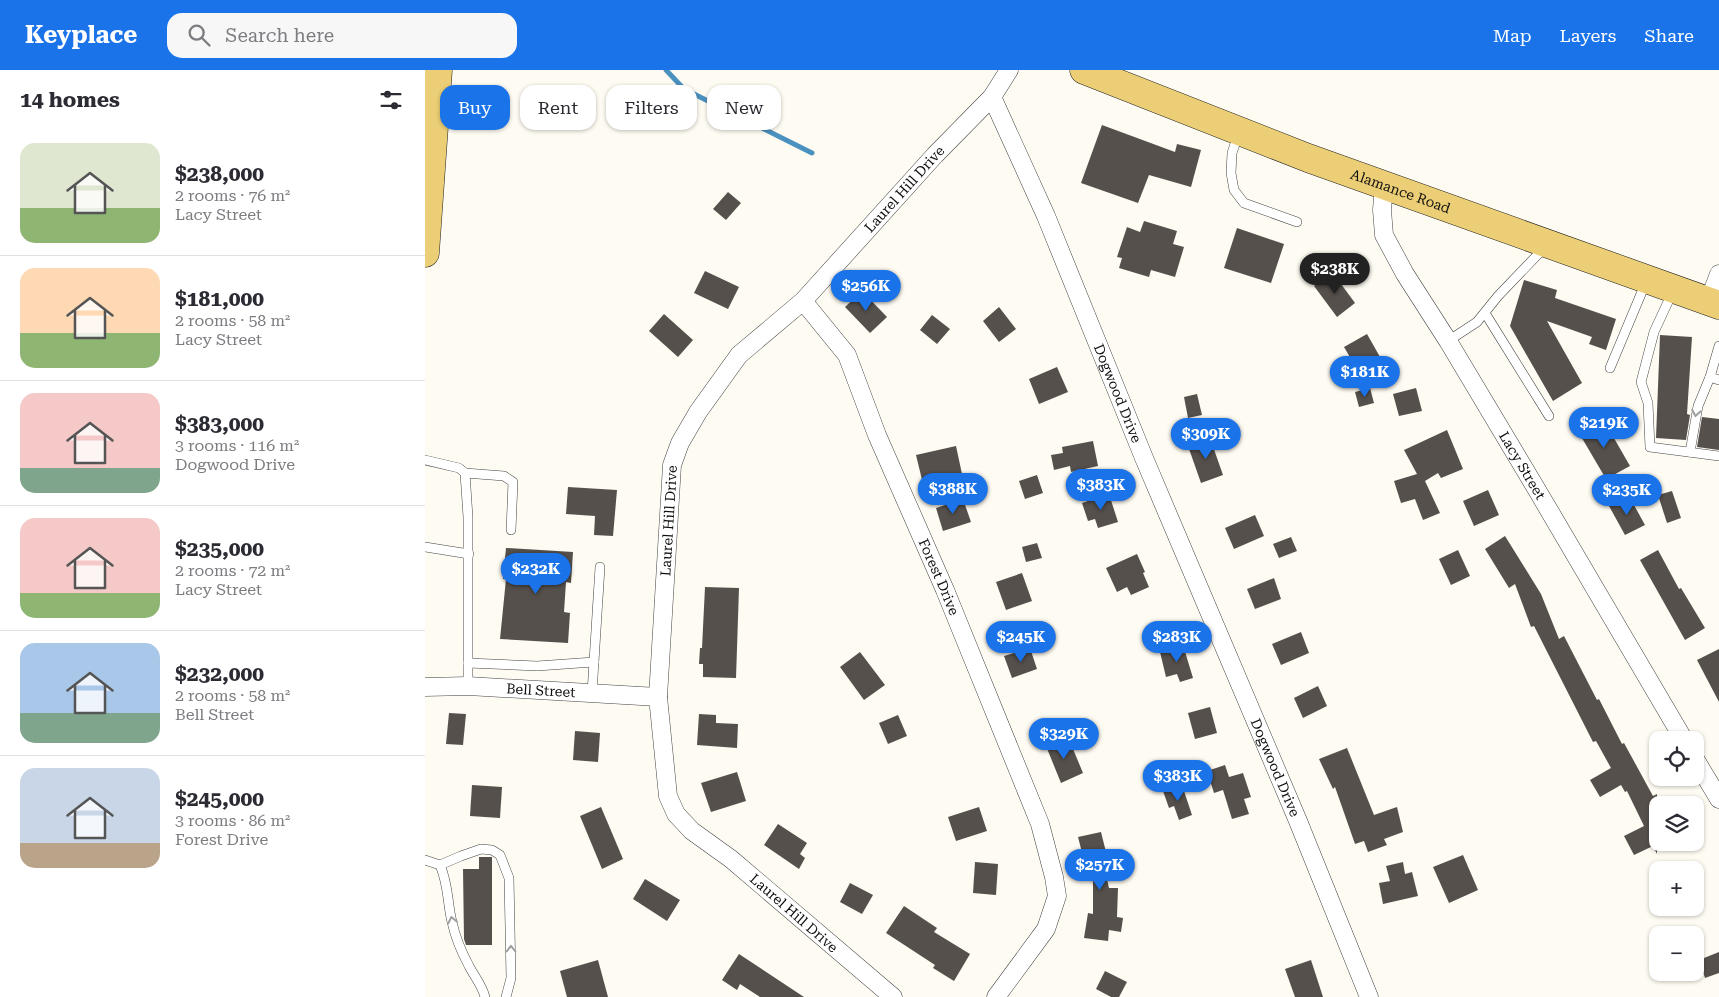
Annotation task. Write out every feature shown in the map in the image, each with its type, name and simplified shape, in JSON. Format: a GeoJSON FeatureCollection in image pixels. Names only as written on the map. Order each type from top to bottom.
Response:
{"type":"FeatureCollection","features":[{"type":"Feature","properties":{"kind":"main road"},"geometry":{"type":"LineString","coordinates":[[425,240],[438,70]]}},
{"type":"Feature","properties":{"kind":"main road","name":"Alamance Road"},"geometry":{"type":"LineString","coordinates":[[1094,72],[1239,132],[1714,303]]}},
{"type":"Feature","properties":{"kind":"street","name":"Laurel Hill Drive"},"geometry":{"type":"LineString","coordinates":[[893,997],[731,859],[693,831],[675,814],[668,796],[657,697],[672,465],[680,442],[698,412],[739,355],[803,301],[935,155],[992,97],[1009,70]]}},
{"type":"Feature","properties":{"kind":"street","name":"Dogwood Drive"},"geometry":{"type":"LineString","coordinates":[[992,97],[1045,216],[1148,467],[1294,812],[1369,997]]}},
{"type":"Feature","properties":{"kind":"street","name":"Lacy Street"},"geometry":{"type":"LineString","coordinates":[[1384,184],[1382,210],[1384,235],[1405,274],[1448,340],[1541,494],[1679,731]]}},
{"type":"Feature","properties":{"kind":"street"},"geometry":{"type":"LineString","coordinates":[[1714,303],[1719,274]]}},
{"type":"Feature","properties":{"kind":"street","name":"Forest Drive"},"geometry":{"type":"LineString","coordinates":[[803,301],[847,355],[877,435],[945,590],[1040,824],[1057,896],[1046,929],[996,997]]}},
{"type":"Feature","properties":{"kind":"street","name":"Bell Street"},"geometry":{"type":"LineString","coordinates":[[425,687],[468,686],[657,697]]}},
{"type":"Feature","properties":{"kind":"street"},"geometry":{"type":"LineString","coordinates":[[1704,774],[1719,798]]}},
{"type":"Feature","properties":{"kind":"lane"},"geometry":{"type":"LineString","coordinates":[[1239,132],[1232,153],[1231,173],[1234,190],[1244,203],[1297,222]]}},
{"type":"Feature","properties":{"kind":"lane"},"geometry":{"type":"LineString","coordinates":[[1448,340],[1477,322],[1498,296],[1548,244]]}},
{"type":"Feature","properties":{"kind":"lane"},"geometry":{"type":"LineString","coordinates":[[1610,368],[1647,279]]}},
{"type":"Feature","properties":{"kind":"lane"},"geometry":{"type":"LineString","coordinates":[[1674,289],[1654,332],[1641,382],[1648,403],[1650,447],[1719,456]]}},
{"type":"Feature","properties":{"kind":"lane"},"geometry":{"type":"LineString","coordinates":[[1485,313],[1549,416]]}},
{"type":"Feature","properties":{"kind":"lane"},"geometry":{"type":"LineString","coordinates":[[1690,452],[1698,406],[1714,378],[1719,346]]}},
{"type":"Feature","properties":{"kind":"lane"},"geometry":{"type":"LineString","coordinates":[[425,460],[459,468],[465,473],[504,476],[513,482],[511,530]]}},
{"type":"Feature","properties":{"kind":"lane"},"geometry":{"type":"LineString","coordinates":[[465,473],[469,554],[468,686]]}},
{"type":"Feature","properties":{"kind":"lane"},"geometry":{"type":"LineString","coordinates":[[425,547],[469,554]]}},
{"type":"Feature","properties":{"kind":"lane"},"geometry":{"type":"LineString","coordinates":[[592,693],[600,567]]}},
{"type":"Feature","properties":{"kind":"lane"},"geometry":{"type":"LineString","coordinates":[[468,663],[537,666],[594,662]]}},
{"type":"Feature","properties":{"kind":"lane"},"geometry":{"type":"LineString","coordinates":[[425,860],[440,865],[481,849],[492,850],[500,854],[509,878],[511,978],[506,997]]}},
{"type":"Feature","properties":{"kind":"lane"},"geometry":{"type":"LineString","coordinates":[[440,865],[449,893],[452,922],[468,966],[485,997]]}},
{"type":"Feature","properties":{"kind":"building"},"geometry":{"type":"Polygon","coordinates":[[[1102,125],[1175,152],[1177,144],[1201,150],[1191,187],[1149,175],[1138,203],[1081,183],[1102,125]]]}},
{"type":"Feature","properties":{"kind":"building"},"geometry":{"type":"Polygon","coordinates":[[[728,192],[741,203],[726,220],[713,209],[728,192]]]}},
{"type":"Feature","properties":{"kind":"building"},"geometry":{"type":"Polygon","coordinates":[[[1144,221],[1177,231],[1173,244],[1184,247],[1175,277],[1151,270],[1149,277],[1119,268],[1122,258],[1117,257],[1127,227],[1140,232],[1144,221]]]}},
{"type":"Feature","properties":{"kind":"building"},"geometry":{"type":"Polygon","coordinates":[[[1237,228],[1284,244],[1271,283],[1224,268],[1237,228]]]}},
{"type":"Feature","properties":{"kind":"building"},"geometry":{"type":"Polygon","coordinates":[[[705,271],[739,287],[728,309],[694,293],[705,271]]]}},
{"type":"Feature","properties":{"kind":"building"},"geometry":{"type":"Polygon","coordinates":[[[1333,273],[1355,303],[1337,317],[1314,286],[1333,273]]]}},
{"type":"Feature","properties":{"kind":"building"},"geometry":{"type":"Polygon","coordinates":[[[1524,280],[1557,290],[1555,298],[1616,319],[1606,350],[1589,344],[1592,337],[1547,321],[1582,383],[1553,401],[1510,326],[1524,280]]]}},
{"type":"Feature","properties":{"kind":"building"},"geometry":{"type":"Polygon","coordinates":[[[862,291],[887,317],[870,333],[845,307],[862,291]]]}},
{"type":"Feature","properties":{"kind":"building"},"geometry":{"type":"Polygon","coordinates":[[[999,307],[1016,329],[999,342],[983,321],[999,307]]]}},
{"type":"Feature","properties":{"kind":"building"},"geometry":{"type":"Polygon","coordinates":[[[664,314],[693,340],[678,357],[649,331],[664,314]]]}},
{"type":"Feature","properties":{"kind":"building"},"geometry":{"type":"Polygon","coordinates":[[[932,315],[950,329],[937,344],[920,330],[932,315]]]}},
{"type":"Feature","properties":{"kind":"building"},"geometry":{"type":"Polygon","coordinates":[[[1367,334],[1384,364],[1361,376],[1344,347],[1367,334]]]}},
{"type":"Feature","properties":{"kind":"building"},"geometry":{"type":"Polygon","coordinates":[[[1660,335],[1692,337],[1687,414],[1690,415],[1686,440],[1656,438],[1660,335]]]}},
{"type":"Feature","properties":{"kind":"building"},"geometry":{"type":"Polygon","coordinates":[[[1057,367],[1068,392],[1039,404],[1029,379],[1057,367]]]}},
{"type":"Feature","properties":{"kind":"building"},"geometry":{"type":"Polygon","coordinates":[[[1370,388],[1374,403],[1359,407],[1355,392],[1370,388]]]}},
{"type":"Feature","properties":{"kind":"building"},"geometry":{"type":"Polygon","coordinates":[[[1416,388],[1422,411],[1399,416],[1393,394],[1416,388]]]}},
{"type":"Feature","properties":{"kind":"building"},"geometry":{"type":"Polygon","coordinates":[[[1197,394],[1202,415],[1188,418],[1184,397],[1197,394]]]}},
{"type":"Feature","properties":{"kind":"building"},"geometry":{"type":"Polygon","coordinates":[[[1702,417],[1719,419],[1719,450],[1697,447],[1702,417]]]}},
{"type":"Feature","properties":{"kind":"building"},"geometry":{"type":"Polygon","coordinates":[[[1603,419],[1630,466],[1606,479],[1579,433],[1603,419]]]}},
{"type":"Feature","properties":{"kind":"building"},"geometry":{"type":"Polygon","coordinates":[[[1447,430],[1463,469],[1441,478],[1438,473],[1425,481],[1440,513],[1423,520],[1415,499],[1401,503],[1394,481],[1417,474],[1404,450],[1447,430]]]}},
{"type":"Feature","properties":{"kind":"building"},"geometry":{"type":"Polygon","coordinates":[[[1210,438],[1223,475],[1201,483],[1188,446],[1210,438]]]}},
{"type":"Feature","properties":{"kind":"building"},"geometry":{"type":"Polygon","coordinates":[[[1093,441],[1098,466],[1071,472],[1070,466],[1054,470],[1051,455],[1063,453],[1062,447],[1093,441]]]}},
{"type":"Feature","properties":{"kind":"building"},"geometry":{"type":"Polygon","coordinates":[[[956,446],[962,474],[923,484],[916,455],[956,446]]]}},
{"type":"Feature","properties":{"kind":"building"},"geometry":{"type":"Polygon","coordinates":[[[1037,475],[1043,493],[1025,499],[1019,481],[1037,475]]]}},
{"type":"Feature","properties":{"kind":"building"},"geometry":{"type":"Polygon","coordinates":[[[568,487],[617,490],[613,536],[594,535],[595,516],[566,514],[568,487]]]}},
{"type":"Feature","properties":{"kind":"building"},"geometry":{"type":"Polygon","coordinates":[[[1488,490],[1499,515],[1474,526],[1463,501],[1488,490]]]}},
{"type":"Feature","properties":{"kind":"building"},"geometry":{"type":"Polygon","coordinates":[[[1672,491],[1681,518],[1667,523],[1658,495],[1672,491]]]}},
{"type":"Feature","properties":{"kind":"building"},"geometry":{"type":"Polygon","coordinates":[[[1109,494],[1118,522],[1098,528],[1095,519],[1088,521],[1082,503],[1109,494]]]}},
{"type":"Feature","properties":{"kind":"building"},"geometry":{"type":"Polygon","coordinates":[[[1629,496],[1645,525],[1625,535],[1609,506],[1629,496]]]}},
{"type":"Feature","properties":{"kind":"building"},"geometry":{"type":"Polygon","coordinates":[[[963,499],[971,522],[943,531],[936,508],[963,499]]]}},
{"type":"Feature","properties":{"kind":"building"},"geometry":{"type":"Polygon","coordinates":[[[1255,515],[1264,536],[1234,549],[1225,528],[1255,515]]]}},
{"type":"Feature","properties":{"kind":"building"},"geometry":{"type":"Polygon","coordinates":[[[1505,536],[1541,594],[1559,639],[1564,636],[1597,700],[1599,699],[1622,744],[1624,743],[1653,796],[1649,796],[1649,848],[1634,855],[1624,836],[1644,826],[1627,791],[1625,792],[1621,785],[1600,797],[1590,780],[1611,768],[1596,741],[1593,742],[1534,626],[1531,627],[1515,584],[1509,588],[1485,549],[1505,536]]]}},
{"type":"Feature","properties":{"kind":"building"},"geometry":{"type":"Polygon","coordinates":[[[1291,537],[1297,551],[1279,558],[1273,544],[1291,537]]]}},
{"type":"Feature","properties":{"kind":"building"},"geometry":{"type":"Polygon","coordinates":[[[1037,543],[1042,558],[1026,562],[1022,547],[1037,543]]]}},
{"type":"Feature","properties":{"kind":"building"},"geometry":{"type":"Polygon","coordinates":[[[506,548],[573,552],[571,583],[566,582],[564,612],[570,613],[568,643],[500,639],[506,579],[503,579],[506,548]]]}},
{"type":"Feature","properties":{"kind":"building"},"geometry":{"type":"Polygon","coordinates":[[[1458,550],[1470,576],[1451,585],[1439,559],[1458,550]]]}},
{"type":"Feature","properties":{"kind":"building"},"geometry":{"type":"Polygon","coordinates":[[[1658,550],[1679,589],[1681,588],[1705,628],[1685,640],[1640,560],[1658,550]]]}},
{"type":"Feature","properties":{"kind":"building"},"geometry":{"type":"Polygon","coordinates":[[[1137,554],[1149,587],[1131,595],[1127,587],[1117,592],[1106,568],[1137,554]]]}},
{"type":"Feature","properties":{"kind":"building"},"geometry":{"type":"Polygon","coordinates":[[[1022,573],[1032,601],[1006,610],[996,582],[1022,573]]]}},
{"type":"Feature","properties":{"kind":"building"},"geometry":{"type":"Polygon","coordinates":[[[1274,578],[1281,599],[1255,609],[1247,589],[1274,578]]]}},
{"type":"Feature","properties":{"kind":"building"},"geometry":{"type":"Polygon","coordinates":[[[705,587],[739,588],[736,678],[703,677],[703,664],[699,664],[700,648],[702,648],[705,587]]]}},
{"type":"Feature","properties":{"kind":"building"},"geometry":{"type":"Polygon","coordinates":[[[1301,632],[1309,653],[1281,665],[1272,644],[1301,632]]]}},
{"type":"Feature","properties":{"kind":"building"},"geometry":{"type":"Polygon","coordinates":[[[1183,645],[1193,678],[1180,682],[1177,674],[1166,677],[1160,652],[1183,645]]]}},
{"type":"Feature","properties":{"kind":"building"},"geometry":{"type":"Polygon","coordinates":[[[1030,648],[1037,669],[1012,678],[1004,656],[1030,648]]]}},
{"type":"Feature","properties":{"kind":"building"},"geometry":{"type":"Polygon","coordinates":[[[1719,649],[1719,702],[1697,660],[1719,649]]]}},
{"type":"Feature","properties":{"kind":"building"},"geometry":{"type":"Polygon","coordinates":[[[860,652],[885,685],[864,700],[840,667],[860,652]]]}},
{"type":"Feature","properties":{"kind":"building"},"geometry":{"type":"Polygon","coordinates":[[[1318,686],[1327,706],[1303,718],[1294,698],[1318,686]]]}},
{"type":"Feature","properties":{"kind":"building"},"geometry":{"type":"Polygon","coordinates":[[[1210,707],[1217,733],[1195,739],[1188,713],[1210,707]]]}},
{"type":"Feature","properties":{"kind":"building"},"geometry":{"type":"Polygon","coordinates":[[[449,713],[466,714],[463,745],[446,744],[449,713]]]}},
{"type":"Feature","properties":{"kind":"building"},"geometry":{"type":"Polygon","coordinates":[[[699,714],[716,715],[716,723],[738,724],[737,748],[697,745],[699,714]]]}},
{"type":"Feature","properties":{"kind":"building"},"geometry":{"type":"Polygon","coordinates":[[[898,715],[907,736],[888,744],[879,723],[898,715]]]}},
{"type":"Feature","properties":{"kind":"building"},"geometry":{"type":"Polygon","coordinates":[[[575,731],[600,733],[598,762],[573,760],[575,731]]]}},
{"type":"Feature","properties":{"kind":"building"},"geometry":{"type":"Polygon","coordinates":[[[1068,737],[1083,773],[1061,783],[1046,746],[1068,737]]]}},
{"type":"Feature","properties":{"kind":"building"},"geometry":{"type":"Polygon","coordinates":[[[1347,748],[1374,815],[1397,807],[1403,832],[1384,839],[1387,845],[1368,852],[1364,841],[1355,844],[1335,787],[1333,789],[1319,759],[1347,748]]]}},
{"type":"Feature","properties":{"kind":"building"},"geometry":{"type":"Polygon","coordinates":[[[1225,765],[1229,777],[1243,773],[1251,797],[1244,799],[1249,814],[1232,819],[1223,790],[1214,793],[1207,771],[1225,765]]]}},
{"type":"Feature","properties":{"kind":"building"},"geometry":{"type":"Polygon","coordinates":[[[737,772],[746,801],[711,812],[701,783],[737,772]]]}},
{"type":"Feature","properties":{"kind":"building"},"geometry":{"type":"Polygon","coordinates":[[[472,785],[502,787],[500,818],[470,816],[472,785]]]}},
{"type":"Feature","properties":{"kind":"building"},"geometry":{"type":"Polygon","coordinates":[[[1182,785],[1192,815],[1179,820],[1174,806],[1169,808],[1163,791],[1182,785]]]}},
{"type":"Feature","properties":{"kind":"building"},"geometry":{"type":"Polygon","coordinates":[[[601,807],[623,859],[602,869],[580,816],[601,807]]]}},
{"type":"Feature","properties":{"kind":"building"},"geometry":{"type":"Polygon","coordinates":[[[979,807],[987,831],[956,841],[948,817],[979,807]]]}},
{"type":"Feature","properties":{"kind":"building"},"geometry":{"type":"Polygon","coordinates":[[[778,824],[807,843],[800,854],[805,858],[799,869],[764,845],[778,824]]]}},
{"type":"Feature","properties":{"kind":"building"},"geometry":{"type":"Polygon","coordinates":[[[1101,832],[1107,856],[1102,857],[1109,888],[1118,888],[1117,917],[1123,918],[1121,932],[1109,930],[1108,941],[1084,938],[1088,913],[1093,914],[1093,878],[1089,880],[1078,837],[1101,832]]]}},
{"type":"Feature","properties":{"kind":"building"},"geometry":{"type":"Polygon","coordinates":[[[1463,855],[1478,890],[1449,903],[1433,867],[1463,855]]]}},
{"type":"Feature","properties":{"kind":"building"},"geometry":{"type":"Polygon","coordinates":[[[479,857],[492,857],[492,945],[466,945],[464,939],[463,869],[479,869],[479,857]]]}},
{"type":"Feature","properties":{"kind":"building"},"geometry":{"type":"Polygon","coordinates":[[[975,862],[998,864],[996,895],[973,893],[975,862]]]}},
{"type":"Feature","properties":{"kind":"building"},"geometry":{"type":"Polygon","coordinates":[[[1403,862],[1405,874],[1412,872],[1418,896],[1383,904],[1379,883],[1390,881],[1386,866],[1403,862]]]}},
{"type":"Feature","properties":{"kind":"building"},"geometry":{"type":"Polygon","coordinates":[[[645,879],[680,900],[667,921],[633,899],[645,879]]]}},
{"type":"Feature","properties":{"kind":"building"},"geometry":{"type":"Polygon","coordinates":[[[850,883],[873,895],[862,914],[840,902],[850,883]]]}},
{"type":"Feature","properties":{"kind":"building"},"geometry":{"type":"Polygon","coordinates":[[[904,906],[937,928],[934,932],[970,954],[954,981],[933,968],[935,965],[886,933],[904,906]]]}},
{"type":"Feature","properties":{"kind":"building"},"geometry":{"type":"Polygon","coordinates":[[[1719,952],[1719,973],[1705,978],[1704,958],[1719,952]]]}},
{"type":"Feature","properties":{"kind":"building"},"geometry":{"type":"Polygon","coordinates":[[[739,954],[804,997],[760,997],[740,984],[737,990],[722,980],[739,954]]]}},
{"type":"Feature","properties":{"kind":"building"},"geometry":{"type":"Polygon","coordinates":[[[598,960],[608,997],[567,997],[560,971],[598,960]]]}},
{"type":"Feature","properties":{"kind":"building"},"geometry":{"type":"Polygon","coordinates":[[[1311,960],[1323,997],[1295,997],[1285,969],[1311,960]]]}},
{"type":"Feature","properties":{"kind":"building"},"geometry":{"type":"Polygon","coordinates":[[[1105,971],[1127,982],[1119,997],[1111,997],[1096,989],[1105,971]]]}},
{"type":"Feature","properties":{"kind":"waterway"},"geometry":{"type":"LineString","coordinates":[[666,70],[684,89],[812,153]]}}]}
